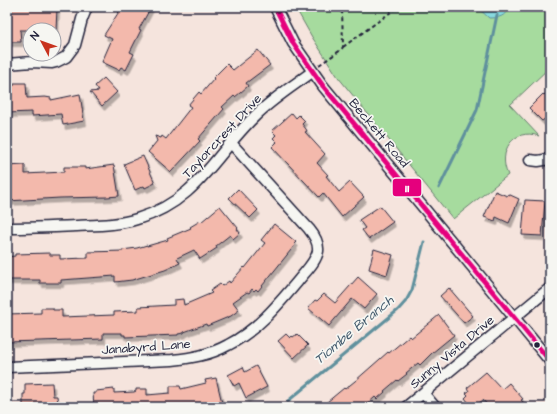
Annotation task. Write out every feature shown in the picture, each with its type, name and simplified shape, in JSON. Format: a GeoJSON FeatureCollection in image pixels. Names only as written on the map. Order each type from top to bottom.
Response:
{"type":"FeatureCollection","features":[{"type":"Feature","properties":{"kind":"street"},"geometry":{"type":"LineString","coordinates":[[7,64],[32,62],[52,63],[66,57],[75,46],[82,19],[87,7]]}},
{"type":"Feature","properties":{"kind":"street","name":"Beckett Road"},"geometry":{"type":"LineString","coordinates":[[274,7],[293,43],[312,72],[550,361]]}},
{"type":"Feature","properties":{"kind":"street","name":"Taylorcrest Drive"},"geometry":{"type":"LineString","coordinates":[[7,228],[114,224],[149,215],[171,204],[192,188],[203,177],[231,143],[264,108],[312,72]]}},
{"type":"Feature","properties":{"kind":"street","name":"Janabyrd Lane"},"geometry":{"type":"LineString","coordinates":[[7,367],[172,360],[200,356],[215,351],[240,338],[269,315],[312,262],[318,252],[318,243],[309,229],[231,143]]}},
{"type":"Feature","properties":{"kind":"street"},"geometry":{"type":"LineString","coordinates":[[530,160],[538,161],[550,159]]}},
{"type":"Feature","properties":{"kind":"street","name":"Sunny Vista Drive"},"geometry":{"type":"LineString","coordinates":[[406,407],[550,288]]}},
{"type":"Feature","properties":{"kind":"street"},"geometry":{"type":"LineString","coordinates":[[423,393],[435,407]]}},
{"type":"Feature","properties":{"kind":"path"},"geometry":{"type":"LineString","coordinates":[[342,7],[344,47]]}},
{"type":"Feature","properties":{"kind":"path"},"geometry":{"type":"LineString","coordinates":[[328,59],[398,7]]}},
{"type":"Feature","properties":{"kind":"green space"},"geometry":{"type":"Polygon","coordinates":[[[295,7],[550,7],[550,67],[510,105],[539,136],[530,134],[515,138],[506,150],[505,166],[508,175],[453,219],[338,77],[312,37],[295,7]]]}},
{"type":"Feature","properties":{"kind":"water"},"geometry":{"type":"Polygon","coordinates":[[[477,7],[509,7],[504,15],[496,18],[489,18],[477,7]]]}},
{"type":"Feature","properties":{"kind":"building"},"geometry":{"type":"Polygon","coordinates":[[[7,7],[57,8],[56,22],[22,22],[22,30],[20,30],[21,42],[7,42],[7,7]]]}},
{"type":"Feature","properties":{"kind":"building"},"geometry":{"type":"Polygon","coordinates":[[[122,7],[151,7],[139,29],[141,30],[130,52],[134,54],[126,70],[121,67],[119,70],[102,62],[112,39],[104,35],[122,7]]]}},
{"type":"Feature","properties":{"kind":"building"},"geometry":{"type":"Polygon","coordinates":[[[258,50],[270,65],[246,83],[248,86],[222,107],[224,109],[198,139],[200,141],[171,172],[148,152],[157,141],[155,136],[161,138],[162,136],[166,139],[191,107],[188,105],[199,92],[201,94],[214,79],[213,78],[227,64],[233,70],[258,50]]]}},
{"type":"Feature","properties":{"kind":"building"},"geometry":{"type":"Polygon","coordinates":[[[104,78],[117,92],[102,106],[90,92],[99,91],[95,86],[104,78]]]}},
{"type":"Feature","properties":{"kind":"building"},"geometry":{"type":"Polygon","coordinates":[[[15,83],[26,83],[27,98],[45,97],[51,98],[51,100],[80,94],[84,121],[63,125],[61,114],[32,116],[32,112],[7,113],[7,85],[15,85],[15,83]]]}},
{"type":"Feature","properties":{"kind":"building"},"geometry":{"type":"Polygon","coordinates":[[[550,89],[550,115],[542,121],[529,108],[550,89]]]}},
{"type":"Feature","properties":{"kind":"building"},"geometry":{"type":"Polygon","coordinates":[[[292,113],[296,118],[299,115],[305,121],[302,124],[307,131],[305,132],[325,154],[317,163],[328,175],[326,176],[339,192],[350,182],[364,197],[342,217],[323,193],[319,197],[272,147],[277,142],[273,138],[276,135],[272,131],[292,113]]]}},
{"type":"Feature","properties":{"kind":"building"},"geometry":{"type":"Polygon","coordinates":[[[143,156],[155,183],[145,188],[144,186],[135,190],[124,164],[143,156]]]}},
{"type":"Feature","properties":{"kind":"building"},"geometry":{"type":"Polygon","coordinates":[[[25,165],[25,174],[64,172],[64,167],[85,167],[85,169],[114,165],[119,196],[7,201],[7,166],[25,165]]]}},
{"type":"Feature","properties":{"kind":"building"},"geometry":{"type":"Polygon","coordinates":[[[238,189],[258,210],[250,218],[229,198],[238,189]]]}},
{"type":"Feature","properties":{"kind":"building"},"geometry":{"type":"Polygon","coordinates":[[[495,191],[507,196],[508,194],[519,199],[509,223],[496,217],[495,221],[484,217],[495,191]]]}},
{"type":"Feature","properties":{"kind":"building"},"geometry":{"type":"Polygon","coordinates":[[[525,200],[545,201],[542,236],[522,235],[525,200]]]}},
{"type":"Feature","properties":{"kind":"building"},"geometry":{"type":"Polygon","coordinates":[[[220,206],[238,228],[237,229],[240,233],[233,239],[230,235],[216,246],[217,248],[200,259],[194,250],[177,258],[180,263],[165,270],[132,280],[115,282],[115,276],[61,280],[61,283],[40,283],[40,280],[7,280],[7,257],[15,256],[15,254],[50,253],[50,255],[60,255],[60,259],[88,258],[88,252],[123,251],[122,250],[147,246],[168,240],[167,238],[191,228],[190,227],[200,221],[201,222],[220,206]]]}},
{"type":"Feature","properties":{"kind":"building"},"geometry":{"type":"Polygon","coordinates":[[[380,206],[393,222],[369,239],[362,230],[365,228],[359,220],[380,206]]]}},
{"type":"Feature","properties":{"kind":"building"},"geometry":{"type":"Polygon","coordinates":[[[274,224],[296,242],[294,244],[295,245],[258,291],[256,289],[254,291],[252,289],[249,293],[247,292],[233,302],[239,310],[231,316],[207,326],[206,324],[178,335],[125,337],[122,333],[103,333],[103,339],[7,342],[7,314],[41,313],[41,308],[53,308],[53,310],[62,310],[62,317],[114,315],[114,312],[138,311],[138,307],[174,305],[174,300],[183,299],[184,305],[212,293],[210,291],[220,284],[222,286],[229,281],[230,283],[244,267],[245,268],[265,243],[261,240],[274,224]]]}},
{"type":"Feature","properties":{"kind":"building"},"geometry":{"type":"Polygon","coordinates":[[[374,249],[393,255],[387,275],[369,269],[374,249]]]}},
{"type":"Feature","properties":{"kind":"building"},"geometry":{"type":"Polygon","coordinates":[[[358,277],[377,294],[364,309],[352,299],[329,326],[308,308],[315,300],[317,301],[324,294],[335,303],[358,277]]]}},
{"type":"Feature","properties":{"kind":"building"},"geometry":{"type":"Polygon","coordinates":[[[449,288],[473,316],[464,323],[440,296],[449,288]]]}},
{"type":"Feature","properties":{"kind":"building"},"geometry":{"type":"Polygon","coordinates":[[[439,315],[454,335],[420,365],[418,363],[406,373],[407,374],[398,381],[397,380],[377,399],[375,397],[364,407],[321,407],[355,381],[388,352],[389,353],[409,336],[411,338],[439,315]]]}},
{"type":"Feature","properties":{"kind":"building"},"geometry":{"type":"Polygon","coordinates":[[[286,334],[290,338],[297,334],[308,345],[294,358],[278,341],[286,334]]]}},
{"type":"Feature","properties":{"kind":"building"},"geometry":{"type":"Polygon","coordinates":[[[256,366],[267,387],[246,398],[239,383],[234,386],[228,375],[243,367],[245,372],[256,366]]]}},
{"type":"Feature","properties":{"kind":"building"},"geometry":{"type":"Polygon","coordinates":[[[486,372],[502,389],[509,383],[523,399],[521,400],[527,407],[489,407],[483,400],[472,407],[465,398],[468,395],[466,393],[469,391],[467,388],[486,372]]]}},
{"type":"Feature","properties":{"kind":"building"},"geometry":{"type":"Polygon","coordinates":[[[216,378],[223,407],[94,407],[93,393],[96,393],[96,391],[114,389],[114,393],[134,392],[136,389],[147,389],[147,395],[170,393],[170,386],[180,386],[181,389],[206,383],[205,380],[216,378]]]}},
{"type":"Feature","properties":{"kind":"building"},"geometry":{"type":"Polygon","coordinates":[[[52,383],[53,396],[57,396],[58,404],[23,405],[25,384],[52,383]]]}},
{"type":"Feature","properties":{"kind":"waterway","name":"Tiombe Branch"},"geometry":{"type":"LineString","coordinates":[[439,188],[477,110],[497,15]]}},
{"type":"Feature","properties":{"kind":"waterway","name":"Tiombe Branch"},"geometry":{"type":"LineString","coordinates":[[288,401],[398,310],[406,301],[412,290],[424,242]]}},
{"type":"Feature","properties":{"kind":"transit line","name":"111"},"geometry":{"type":"LineString","coordinates":[[275,7],[293,43],[323,86],[550,361]]}}]}
